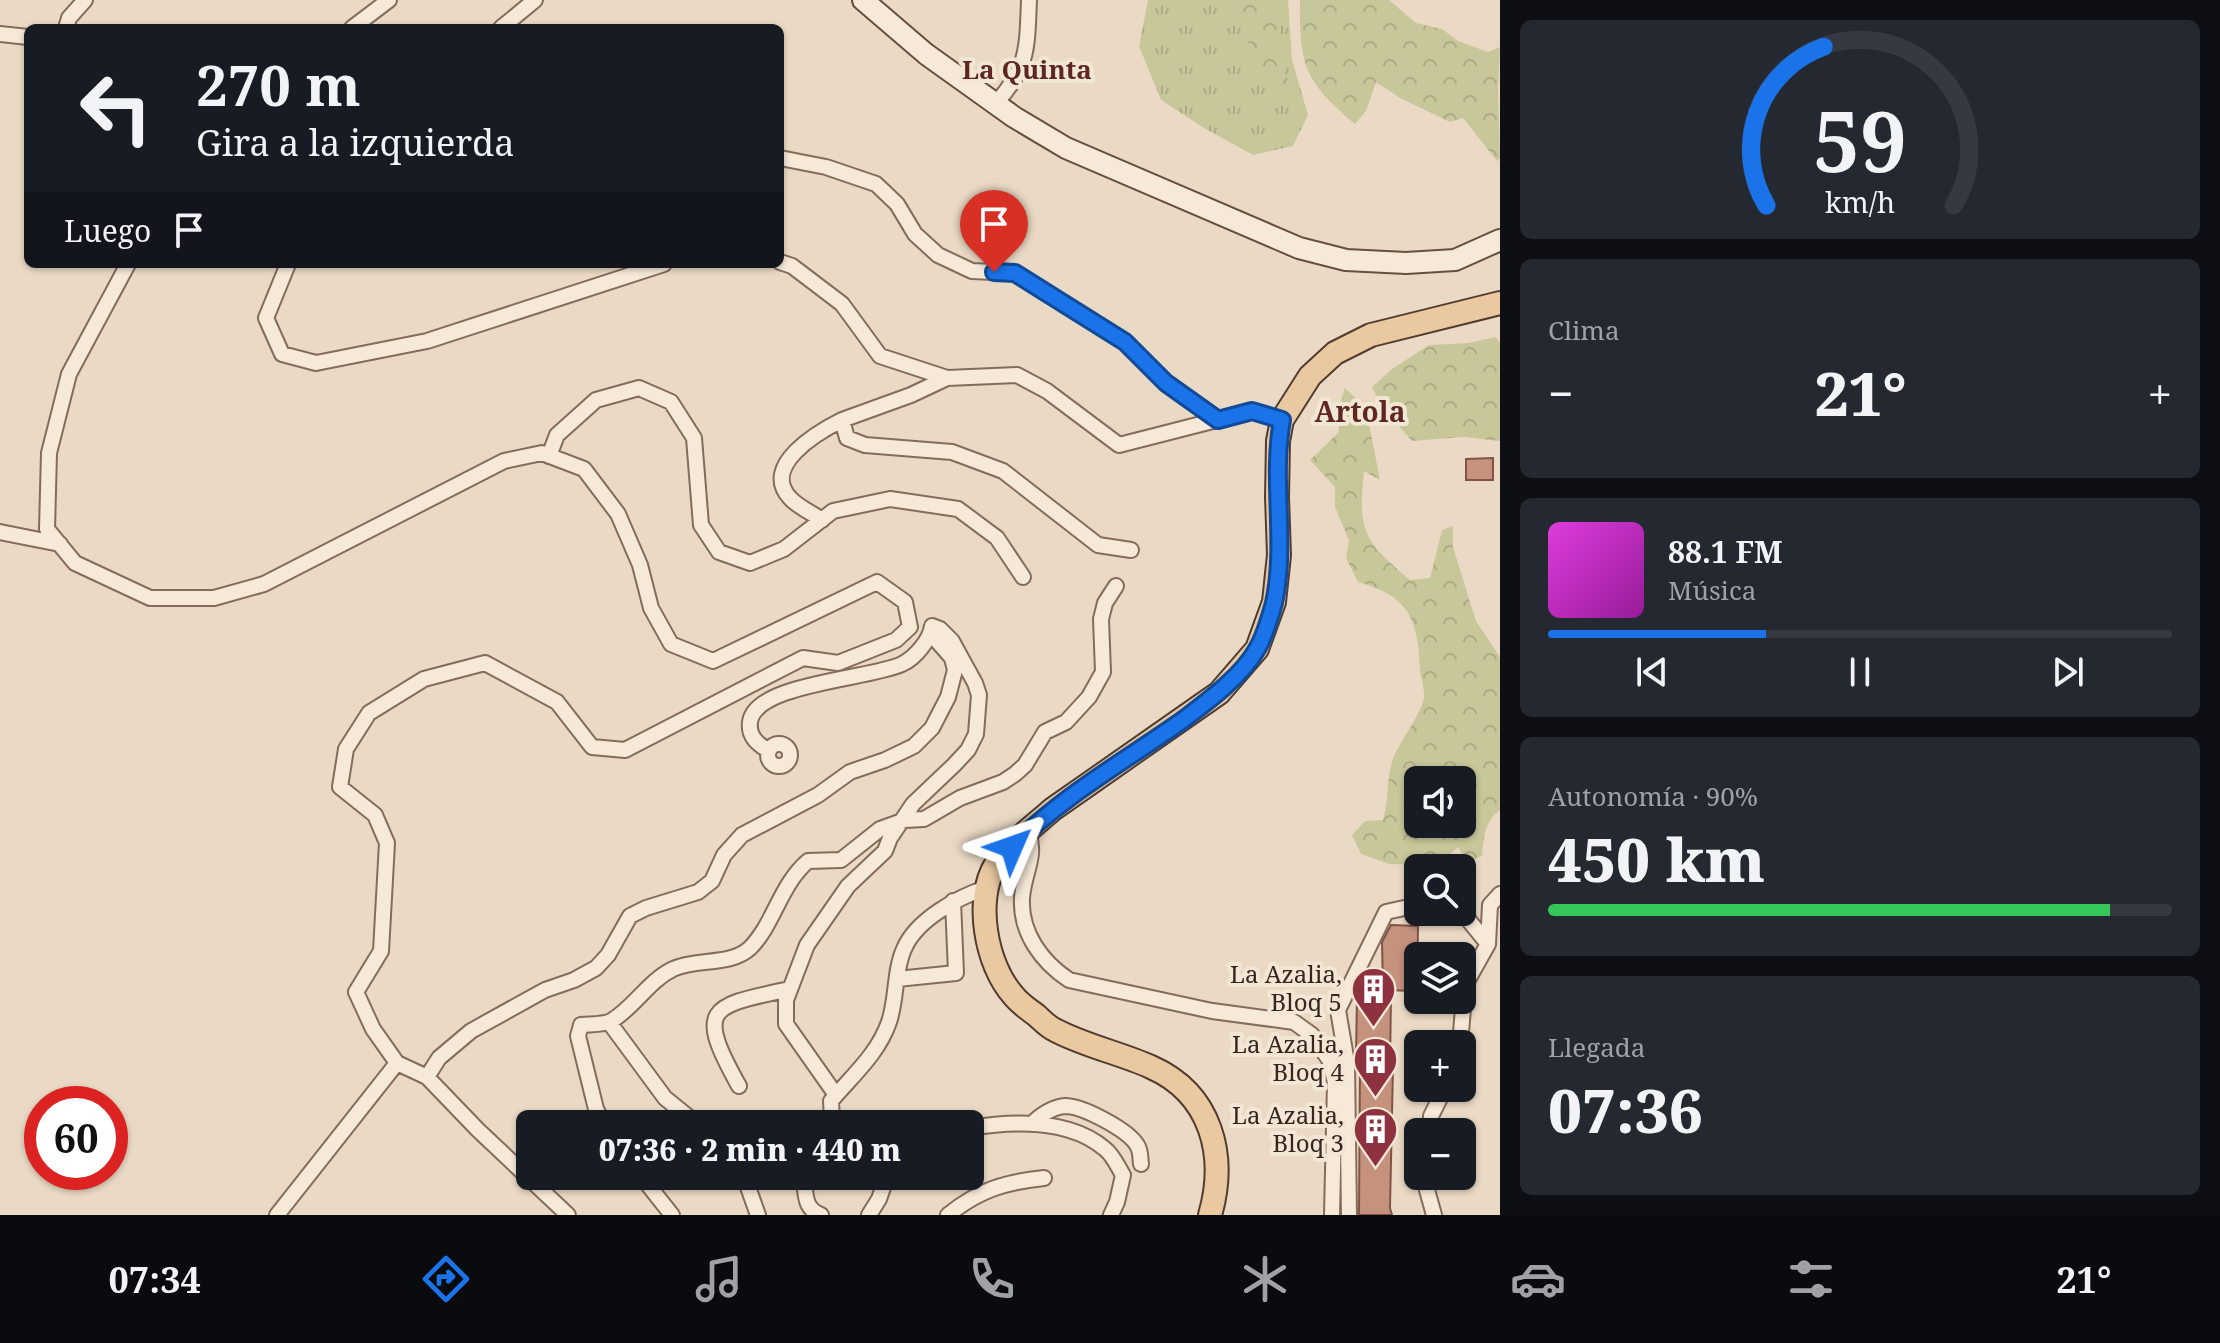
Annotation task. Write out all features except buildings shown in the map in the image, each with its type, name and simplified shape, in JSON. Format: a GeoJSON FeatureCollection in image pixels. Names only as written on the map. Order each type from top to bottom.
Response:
{"type":"FeatureCollection","features":[{"type":"Feature","properties":{"kind":"main road"},"geometry":{"type":"LineString","coordinates":[[1210,1215],[1216,1193],[1218,1157],[1209,1123],[1183,1086],[1154,1068],[1052,1030],[1012,995],[995,968],[985,930],[986,888],[996,863],[1028,831],[1053,809],[1219,693],[1257,649],[1274,602],[1279,555],[1278,441],[1282,420],[1310,376],[1335,353],[1371,335],[1500,303]]}},
{"type":"Feature","properties":{"kind":"street"},"geometry":{"type":"LineString","coordinates":[[67,24],[85,0]]}},
{"type":"Feature","properties":{"kind":"street"},"geometry":{"type":"LineString","coordinates":[[357,24],[389,0]]}},
{"type":"Feature","properties":{"kind":"street"},"geometry":{"type":"LineString","coordinates":[[506,24],[535,0]]}},
{"type":"Feature","properties":{"kind":"street"},"geometry":{"type":"LineString","coordinates":[[863,0],[926,54],[1066,148],[1299,248],[1346,260],[1406,263],[1455,260],[1500,240]]}},
{"type":"Feature","properties":{"kind":"street"},"geometry":{"type":"LineString","coordinates":[[996,103],[1009,89],[1026,55],[1029,0]]}},
{"type":"Feature","properties":{"kind":"street"},"geometry":{"type":"LineString","coordinates":[[0,34],[24,37]]}},
{"type":"Feature","properties":{"kind":"street"},"geometry":{"type":"LineString","coordinates":[[784,159],[826,167],[876,184],[897,204],[915,234],[938,255],[972,271],[1015,273],[1125,342],[1166,383],[1218,420]]}},
{"type":"Feature","properties":{"kind":"street"},"geometry":{"type":"LineString","coordinates":[[784,263],[792,266],[842,304],[880,356],[947,378],[1017,375],[1047,391],[1119,445],[1252,411],[1282,420]]}},
{"type":"Feature","properties":{"kind":"street"},"geometry":{"type":"LineString","coordinates":[[126,268],[69,374],[49,453],[47,529],[75,563],[150,598],[214,598],[264,584],[504,461],[542,453],[584,469],[618,514],[640,565],[651,608],[671,644],[713,661],[877,582],[905,602],[910,627],[896,640],[838,663],[803,658],[625,750],[592,747],[557,702],[485,663],[424,679],[369,713],[346,749],[340,787],[375,815],[387,843],[381,951],[356,992],[373,1029],[397,1063],[427,1077],[568,1215]]}},
{"type":"Feature","properties":{"kind":"street"},"geometry":{"type":"LineString","coordinates":[[286,268],[266,318],[282,354],[316,363],[427,341],[652,268]]}},
{"type":"Feature","properties":{"kind":"street"},"geometry":{"type":"LineString","coordinates":[[822,520],[790,498],[781,483],[781,470],[806,442],[823,429],[947,378]]}},
{"type":"Feature","properties":{"kind":"street"},"geometry":{"type":"LineString","coordinates":[[549,456],[557,435],[596,400],[639,388],[671,402],[694,438],[701,525],[719,552],[750,563],[784,549],[833,511],[890,499],[958,509],[997,538],[1023,577]]}},
{"type":"Feature","properties":{"kind":"street"},"geometry":{"type":"LineString","coordinates":[[842,420],[847,438],[865,445],[952,452],[1003,471],[1098,545],[1131,550]]}},
{"type":"Feature","properties":{"kind":"street"},"geometry":{"type":"LineString","coordinates":[[0,532],[60,544]]}},
{"type":"Feature","properties":{"kind":"street"},"geometry":{"type":"LineString","coordinates":[[597,1110],[578,1036],[581,1025],[609,1022],[672,970],[697,961],[732,958],[749,949],[793,874],[808,861],[841,860],[880,829],[905,820],[924,819],[960,798],[1003,782],[1025,765],[1045,732],[1073,715],[1089,697],[1103,672],[1101,619],[1105,603],[1116,586]]}},
{"type":"Feature","properties":{"kind":"street"},"geometry":{"type":"LineString","coordinates":[[769,751],[756,744],[749,729],[751,716],[761,704],[814,685],[903,664],[915,655],[931,634],[932,626],[952,641],[979,695],[976,734],[968,750],[913,804],[885,851],[848,886],[807,945],[786,1000],[786,1024],[836,1095]]}},
{"type":"Feature","properties":{"kind":"street"},"geometry":{"type":"LineString","coordinates":[[427,1077],[439,1058],[471,1031],[545,990],[596,968],[608,955],[630,916],[698,892],[712,881],[724,855],[742,835],[818,795],[850,772],[914,746],[932,728],[948,697],[955,670],[952,658],[931,634]]}},
{"type":"Feature","properties":{"kind":"street"},"geometry":{"type":"LineString","coordinates":[[1028,831],[1033,846],[1022,898],[1025,923],[1034,946],[1049,967],[1069,980],[1212,1011],[1294,1022],[1312,1035],[1330,1061],[1335,1083],[1332,1215]]}},
{"type":"Feature","properties":{"kind":"street"},"geometry":{"type":"LineString","coordinates":[[832,1110],[831,1101],[877,1048],[890,1021],[903,949],[953,901],[986,888]]}},
{"type":"Feature","properties":{"kind":"street"},"geometry":{"type":"LineString","coordinates":[[1461,1030],[1465,985],[1488,944],[1490,905],[1500,894]]}},
{"type":"Feature","properties":{"kind":"street"},"geometry":{"type":"LineString","coordinates":[[897,979],[956,973],[953,901]]}},
{"type":"Feature","properties":{"kind":"street"},"geometry":{"type":"LineString","coordinates":[[1349,1215],[1347,1063],[1338,1010],[1386,912],[1404,908]]}},
{"type":"Feature","properties":{"kind":"street"},"geometry":{"type":"LineString","coordinates":[[1473,926],[1488,944]]}},
{"type":"Feature","properties":{"kind":"street"},"geometry":{"type":"LineString","coordinates":[[739,1086],[715,1038],[713,1020],[719,1009],[743,999],[790,989]]}},
{"type":"Feature","properties":{"kind":"street"},"geometry":{"type":"LineString","coordinates":[[609,1022],[665,1098],[680,1110]]}},
{"type":"Feature","properties":{"kind":"street"},"geometry":{"type":"LineString","coordinates":[[277,1215],[397,1063]]}},
{"type":"Feature","properties":{"kind":"street"},"geometry":{"type":"LineString","coordinates":[[1032,1124],[1051,1110],[1067,1106],[1092,1114],[1122,1130],[1136,1142],[1141,1164]]}},
{"type":"Feature","properties":{"kind":"street"},"geometry":{"type":"LineString","coordinates":[[984,1126],[1004,1122],[1032,1124],[1083,1134],[1107,1150],[1123,1175],[1111,1215]]}},
{"type":"Feature","properties":{"kind":"street"},"geometry":{"type":"LineString","coordinates":[[948,1215],[967,1199],[989,1190],[1044,1178]]}},
{"type":"Feature","properties":{"kind":"street"},"geometry":{"type":"LineString","coordinates":[[652,1190],[672,1215]]}},
{"type":"Feature","properties":{"kind":"street"},"geometry":{"type":"LineString","coordinates":[[749,1190],[758,1215]]}},
{"type":"Feature","properties":{"kind":"street"},"geometry":{"type":"LineString","coordinates":[[804,1190],[806,1204],[821,1215]]}},
{"type":"Feature","properties":{"kind":"street"},"geometry":{"type":"LineString","coordinates":[[869,1215],[882,1190]]}},
{"type":"Feature","properties":{"kind":"street"},"geometry":{"type":"LineString","coordinates":[[1427,1190],[1434,1215]]}},
{"type":"Feature","properties":{"kind":"green space"},"geometry":{"type":"Polygon","coordinates":[[[1148,0],[1288,0],[1292,60],[1308,115],[1293,146],[1253,155],[1161,100],[1139,46],[1148,0]]]}},
{"type":"Feature","properties":{"kind":"green space"},"geometry":{"type":"Polygon","coordinates":[[[1238,0],[1275,0],[1283,66],[1292,93],[1282,97],[1255,60],[1243,28],[1238,0]]]}},
{"type":"Feature","properties":{"kind":"green space"},"geometry":{"type":"Polygon","coordinates":[[[1300,0],[1389,0],[1416,23],[1442,29],[1458,41],[1488,52],[1500,47],[1500,159],[1497,161],[1463,118],[1450,122],[1400,98],[1376,82],[1366,111],[1355,124],[1325,96],[1308,70],[1301,41],[1300,0]]]}},
{"type":"Feature","properties":{"kind":"green space"},"geometry":{"type":"Polygon","coordinates":[[[1495,337],[1500,342],[1500,441],[1464,437],[1412,441],[1382,407],[1372,387],[1392,369],[1429,345],[1469,343],[1495,337]]]}},
{"type":"Feature","properties":{"kind":"green space"},"geometry":{"type":"Polygon","coordinates":[[[1345,388],[1366,408],[1380,480],[1364,471],[1362,508],[1367,533],[1373,544],[1410,580],[1430,578],[1442,530],[1453,526],[1453,547],[1476,621],[1500,657],[1500,810],[1488,825],[1482,856],[1476,858],[1476,854],[1462,854],[1458,847],[1450,854],[1404,854],[1404,864],[1389,864],[1361,854],[1352,835],[1365,821],[1383,820],[1393,759],[1419,711],[1424,694],[1413,623],[1399,602],[1358,582],[1346,558],[1349,540],[1335,507],[1335,487],[1310,460],[1339,432],[1338,410],[1345,388]]]}},
{"type":"Feature","properties":{"kind":"place","name":"La Azalia, Bloq 5"},"geometry":{"type":"Point","coordinates":[1373,1028]}},
{"type":"Feature","properties":{"kind":"place","name":"La Azalia, Bloq 4"},"geometry":{"type":"Point","coordinates":[1375,1098]}},
{"type":"Feature","properties":{"kind":"place","name":"La Azalia, Bloq 3"},"geometry":{"type":"Point","coordinates":[1375,1169]}},
{"type":"Feature","properties":{"kind":"district","name":"La Quinta"},"geometry":{"type":"Point","coordinates":[1027,70]}},
{"type":"Feature","properties":{"kind":"district","name":"Artola"},"geometry":{"type":"Point","coordinates":[1360,412]}},
{"type":"Feature","properties":{"kind":"route"},"geometry":{"type":"LineString","coordinates":[[994,272],[1015,273],[1125,342],[1166,383],[1218,420],[1252,411],[1282,420],[1278,441],[1279,555],[1274,602],[1257,649],[1219,693],[1053,809],[1012,847]]}}]}
